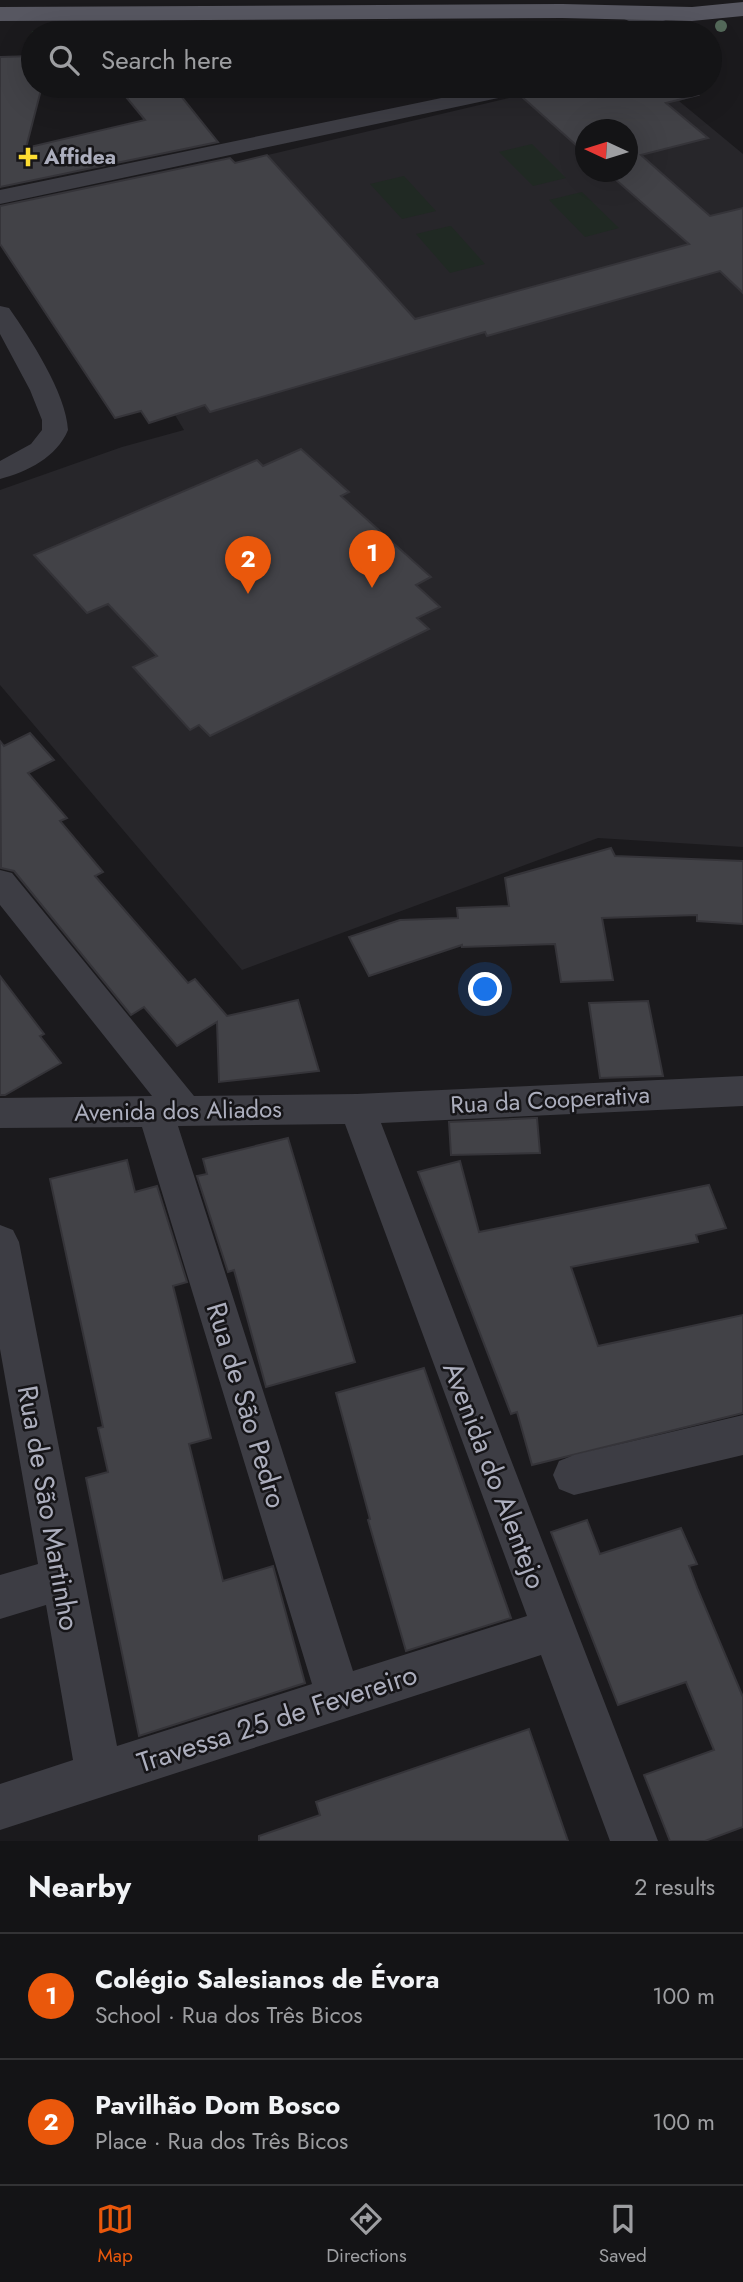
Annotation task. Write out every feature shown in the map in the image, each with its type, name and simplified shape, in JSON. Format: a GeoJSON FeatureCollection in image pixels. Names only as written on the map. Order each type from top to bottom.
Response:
{"type":"FeatureCollection","features":[{"type":"Feature","properties":{"kind":"main road"},"geometry":{"type":"LineString","coordinates":[[0,14],[562,11],[690,7],[743,9]]}},
{"type":"Feature","properties":{"kind":"main road"},"geometry":{"type":"LineString","coordinates":[[562,11],[629,14],[690,7],[743,16]]}},
{"type":"Feature","properties":{"kind":"street"},"geometry":{"type":"LineString","coordinates":[[629,14],[648,21]]}},
{"type":"Feature","properties":{"kind":"street"},"geometry":{"type":"LineString","coordinates":[[0,197],[471,98]]}},
{"type":"Feature","properties":{"kind":"street"},"geometry":{"type":"LineString","coordinates":[[0,313],[54,411],[55,430],[44,447],[0,471]]}},
{"type":"Feature","properties":{"kind":"street"},"geometry":{"type":"LineString","coordinates":[[0,883],[170,1111]]}},
{"type":"Feature","properties":{"kind":"street","name":"Rua da Cooperativa"},"geometry":{"type":"LineString","coordinates":[[357,1109],[743,1091]]}},
{"type":"Feature","properties":{"kind":"street","name":"Avenida dos Aliados"},"geometry":{"type":"LineString","coordinates":[[0,1113],[357,1109]]}},
{"type":"Feature","properties":{"kind":"street","name":"Avenida do Alentejo"},"geometry":{"type":"LineString","coordinates":[[357,1109],[634,1841]]}},
{"type":"Feature","properties":{"kind":"street","name":"Rua de São Pedro"},"geometry":{"type":"LineString","coordinates":[[170,1111],[339,1698]]}},
{"type":"Feature","properties":{"kind":"street","name":"Rua de São Martinho"},"geometry":{"type":"LineString","coordinates":[[0,1242],[99,1775]]}},
{"type":"Feature","properties":{"kind":"street"},"geometry":{"type":"LineString","coordinates":[[575,1475],[743,1435]]}},
{"type":"Feature","properties":{"kind":"street"},"geometry":{"type":"LineString","coordinates":[[0,1597],[62,1579]]}},
{"type":"Feature","properties":{"kind":"street","name":"Travessa 25 de Fevereiro"},"geometry":{"type":"LineString","coordinates":[[0,1807],[554,1629]]}},
{"type":"Feature","properties":{"kind":"shaded area"},"geometry":{"type":"Polygon","coordinates":[[[509,98],[688,98],[679,101],[743,154],[743,847],[598,838],[242,970],[0,685],[0,490],[122,447],[184,430],[175,415],[149,423],[141,411],[115,418],[0,244],[0,218],[509,98]]]}},
{"type":"Feature","properties":{"kind":"shaded area"},"geometry":{"type":"Polygon","coordinates":[[[532,144],[566,178],[533,186],[499,152],[532,144]]]}},
{"type":"Feature","properties":{"kind":"shaded area"},"geometry":{"type":"Polygon","coordinates":[[[404,176],[436,211],[402,219],[370,184],[404,176]]]}},
{"type":"Feature","properties":{"kind":"shaded area"},"geometry":{"type":"Polygon","coordinates":[[[582,192],[619,228],[585,237],[549,200],[582,192]]]}},
{"type":"Feature","properties":{"kind":"shaded area"},"geometry":{"type":"Polygon","coordinates":[[[451,226],[485,264],[450,273],[416,234],[451,226]]]}},
{"type":"Feature","properties":{"kind":"building"},"geometry":{"type":"Polygon","coordinates":[[[21,56],[21,98],[39,98],[26,148],[145,120],[127,98],[183,98],[218,142],[0,187],[0,57],[21,56]]]}},
{"type":"Feature","properties":{"kind":"building"},"geometry":{"type":"Polygon","coordinates":[[[523,98],[686,98],[666,103],[708,138],[641,155],[710,216],[743,208],[743,293],[720,271],[487,336],[485,332],[210,412],[205,405],[149,423],[141,411],[115,418],[0,244],[0,206],[230,158],[235,163],[267,155],[415,319],[689,244],[618,182],[638,182],[638,119],[575,119],[575,144],[523,98]]]}},
{"type":"Feature","properties":{"kind":"building"},"geometry":{"type":"Polygon","coordinates":[[[301,449],[349,492],[341,496],[431,577],[416,585],[440,607],[417,618],[429,629],[210,736],[199,725],[190,730],[133,667],[157,656],[108,604],[87,613],[34,555],[257,460],[263,466],[301,449]]]}},
{"type":"Feature","properties":{"kind":"building"},"geometry":{"type":"Polygon","coordinates":[[[30,733],[54,760],[28,773],[67,818],[60,821],[103,872],[95,876],[188,983],[195,979],[227,1016],[298,1000],[319,1071],[219,1082],[217,1022],[177,1046],[144,1007],[131,1015],[14,871],[1,868],[0,741],[4,746],[30,733]]]}},
{"type":"Feature","properties":{"kind":"building"},"geometry":{"type":"Polygon","coordinates":[[[611,848],[615,856],[743,861],[743,924],[697,921],[697,915],[602,918],[613,980],[561,982],[555,944],[462,945],[369,976],[349,937],[400,920],[458,918],[457,908],[509,906],[505,878],[611,848]]]}},
{"type":"Feature","properties":{"kind":"building"},"geometry":{"type":"Polygon","coordinates":[[[0,976],[44,1034],[40,1036],[61,1063],[5,1095],[0,1095],[0,976]]]}},
{"type":"Feature","properties":{"kind":"building"},"geometry":{"type":"Polygon","coordinates":[[[648,1001],[663,1076],[600,1078],[589,1003],[648,1001]]]}},
{"type":"Feature","properties":{"kind":"building"},"geometry":{"type":"Polygon","coordinates":[[[537,1118],[540,1153],[451,1155],[449,1122],[537,1118]]]}},
{"type":"Feature","properties":{"kind":"building"},"geometry":{"type":"Polygon","coordinates":[[[288,1138],[355,1362],[266,1387],[234,1270],[228,1272],[197,1176],[207,1174],[203,1159],[288,1138]]]}},
{"type":"Feature","properties":{"kind":"building"},"geometry":{"type":"Polygon","coordinates":[[[127,1160],[135,1192],[157,1186],[187,1282],[173,1286],[211,1438],[189,1444],[223,1581],[273,1566],[305,1683],[139,1736],[86,1478],[108,1472],[98,1428],[103,1427],[50,1179],[127,1160]]]}},
{"type":"Feature","properties":{"kind":"building"},"geometry":{"type":"Polygon","coordinates":[[[460,1161],[479,1232],[709,1185],[726,1228],[696,1235],[698,1242],[571,1267],[598,1346],[743,1315],[743,1413],[532,1465],[517,1412],[511,1414],[418,1172],[460,1161]]]}},
{"type":"Feature","properties":{"kind":"building"},"geometry":{"type":"Polygon","coordinates":[[[424,1368],[511,1618],[406,1651],[368,1520],[370,1519],[336,1393],[424,1368]]]}},
{"type":"Feature","properties":{"kind":"building"},"geometry":{"type":"Polygon","coordinates":[[[587,1520],[600,1554],[681,1528],[697,1564],[689,1566],[743,1697],[743,1827],[705,1841],[670,1841],[644,1775],[714,1750],[686,1682],[618,1705],[551,1532],[587,1520]]]}},
{"type":"Feature","properties":{"kind":"building"},"geometry":{"type":"Polygon","coordinates":[[[529,1729],[568,1841],[259,1841],[259,1836],[320,1815],[316,1802],[529,1729]]]}},
{"type":"Feature","properties":{"kind":"place","name":"Affidea"},"geometry":{"type":"Point","coordinates":[28,157]}},
{"type":"Feature","properties":{"kind":"place","name":"Colégio Salesianos de Évora"},"geometry":{"type":"Point","coordinates":[372,588]}},
{"type":"Feature","properties":{"kind":"place","name":"Pavilhão Dom Bosco"},"geometry":{"type":"Point","coordinates":[248,594]}}]}
